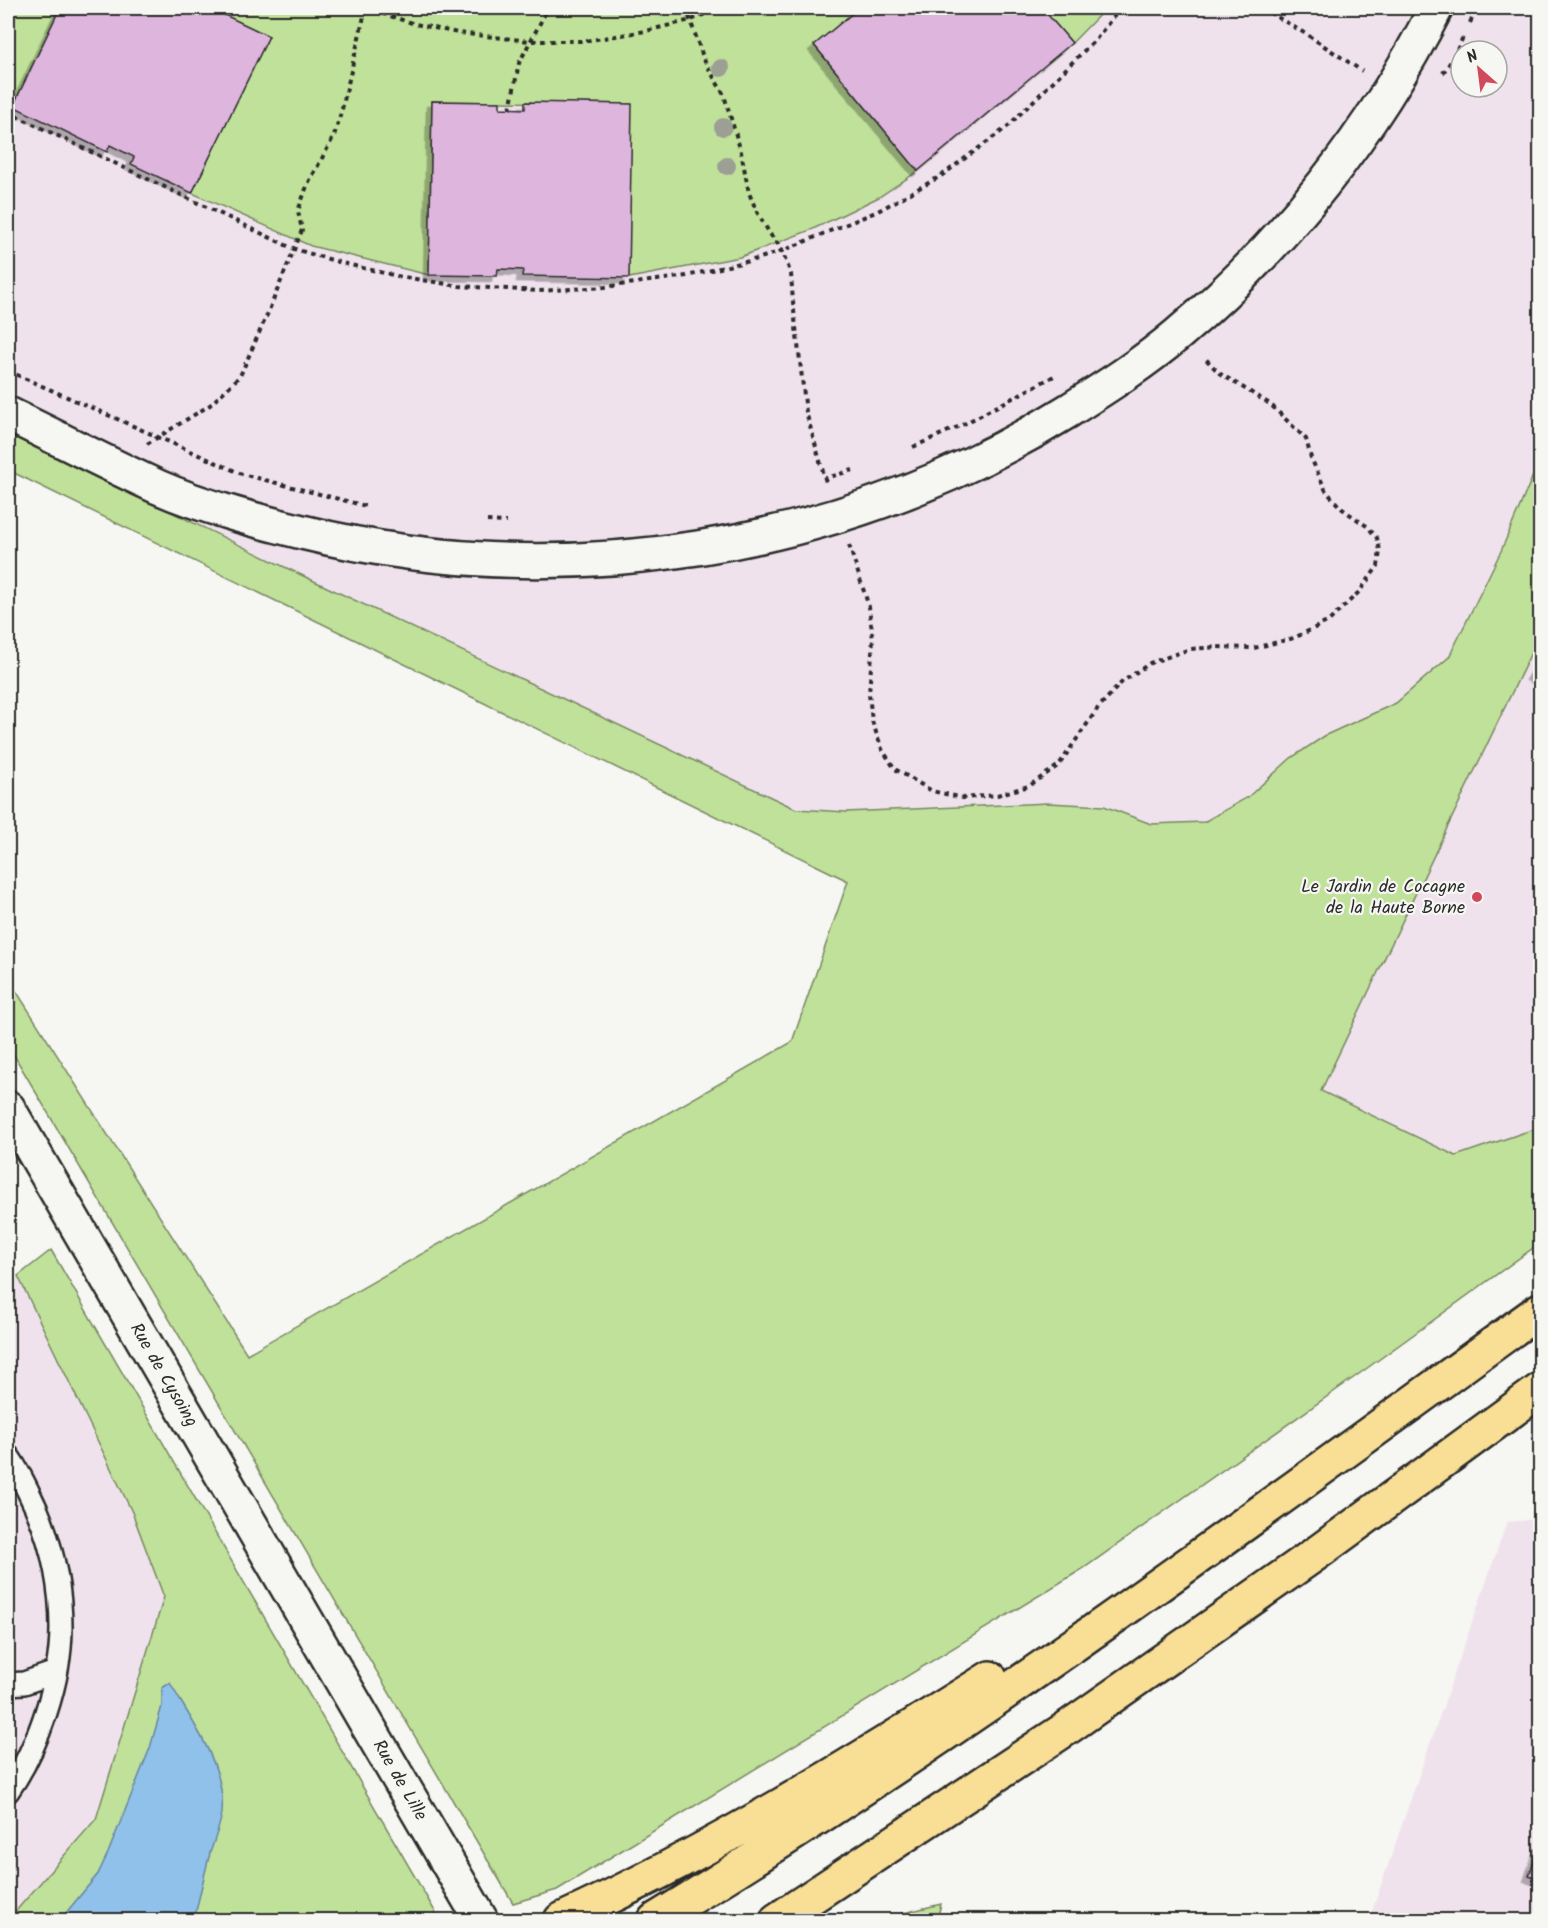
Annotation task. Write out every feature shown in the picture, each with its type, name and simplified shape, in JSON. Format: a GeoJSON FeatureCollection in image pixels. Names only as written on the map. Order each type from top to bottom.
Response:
{"type":"FeatureCollection","features":[{"type":"Feature","properties":{"kind":"highway"},"geometry":{"type":"LineString","coordinates":[[655,1920],[800,1830],[934,1742],[1165,1582],[1540,1310]]}},
{"type":"Feature","properties":{"kind":"highway"},"geometry":{"type":"LineString","coordinates":[[777,1920],[1067,1728],[1302,1564],[1540,1390]]}},
{"type":"Feature","properties":{"kind":"highway"},"geometry":{"type":"LineString","coordinates":[[561,1920],[640,1883],[798,1797],[1278,1500]]}},
{"type":"Feature","properties":{"kind":"street"},"geometry":{"type":"LineString","coordinates":[[8,414],[159,487],[189,499],[304,532],[407,552],[503,560],[598,559],[642,555],[756,538],[875,503],[978,460],[1022,438],[1105,388],[1154,353],[1207,310],[1261,257],[1309,202],[1339,164],[1390,88],[1436,8]]}},
{"type":"Feature","properties":{"kind":"street","name":"Rue de Cysoing"},"geometry":{"type":"LineString","coordinates":[[8,1108],[319,1642]]}},
{"type":"Feature","properties":{"kind":"street","name":"Rue de Lille"},"geometry":{"type":"LineString","coordinates":[[319,1642],[482,1920]]}},
{"type":"Feature","properties":{"kind":"lane"},"geometry":{"type":"LineString","coordinates":[[8,1456],[20,1472],[46,1532],[58,1586],[61,1629],[56,1672],[42,1725],[19,1775],[8,1791]]}},
{"type":"Feature","properties":{"kind":"lane"},"geometry":{"type":"LineString","coordinates":[[8,1684],[24,1683],[56,1672]]}},
{"type":"Feature","properties":{"kind":"path"},"geometry":{"type":"LineString","coordinates":[[114,465],[210,405],[240,376],[302,230],[298,211],[307,186],[334,136],[366,8],[415,24],[447,31],[530,41],[585,40],[646,31],[691,20],[720,8]]}},
{"type":"Feature","properties":{"kind":"path"},"geometry":{"type":"LineString","coordinates":[[510,109],[519,63],[548,8]]}},
{"type":"Feature","properties":{"kind":"path"},"geometry":{"type":"LineString","coordinates":[[686,8],[704,60],[724,95],[741,152],[749,193],[757,212],[782,252],[791,274],[806,412],[825,478],[840,514],[869,608],[873,639],[870,693],[872,721],[882,748],[895,769],[932,791],[963,798],[997,795],[1029,786],[1059,765],[1098,708],[1122,682],[1150,663],[1190,649],[1218,646],[1254,648],[1294,638],[1329,621],[1360,591],[1378,566],[1380,550],[1377,538],[1368,527],[1341,508],[1326,491],[1311,458],[1306,440],[1270,404],[1219,373],[1183,330]]}},
{"type":"Feature","properties":{"kind":"path"},"geometry":{"type":"LineString","coordinates":[[8,112],[294,249],[397,276],[459,286],[538,291],[605,287],[687,276],[782,252],[878,211],[941,176],[1006,128],[1096,39],[1120,8]]}},
{"type":"Feature","properties":{"kind":"path"},"geometry":{"type":"LineString","coordinates":[[1262,8],[1390,88]]}},
{"type":"Feature","properties":{"kind":"path"},"geometry":{"type":"LineString","coordinates":[[1354,79],[1365,61]]}},
{"type":"Feature","properties":{"kind":"path"},"geometry":{"type":"LineString","coordinates":[[8,371],[242,474],[372,508]]}},
{"type":"Feature","properties":{"kind":"path"},"geometry":{"type":"LineString","coordinates":[[912,448],[962,425],[1057,374]]}},
{"type":"Feature","properties":{"kind":"path"},"geometry":{"type":"LineString","coordinates":[[814,482],[859,468]]}},
{"type":"Feature","properties":{"kind":"path"},"geometry":{"type":"LineString","coordinates":[[486,521],[508,522]]}},
{"type":"Feature","properties":{"kind":"shaded area"},"geometry":{"type":"Polygon","coordinates":[[[8,8],[1540,8],[1540,1127],[1456,1156],[8,470],[8,8]]]}},
{"type":"Feature","properties":{"kind":"shaded area"},"geometry":{"type":"Polygon","coordinates":[[[8,1259],[132,1512],[164,1597],[96,1819],[8,1920],[8,1259]]]}},
{"type":"Feature","properties":{"kind":"shaded area"},"geometry":{"type":"Polygon","coordinates":[[[1540,1519],[1540,1920],[1369,1920],[1507,1522],[1540,1519]]]}},
{"type":"Feature","properties":{"kind":"green space"},"geometry":{"type":"Polygon","coordinates":[[[8,8],[60,8],[13,106],[8,103],[8,8]]]}},
{"type":"Feature","properties":{"kind":"green space"},"geometry":{"type":"Polygon","coordinates":[[[210,8],[859,8],[814,45],[918,171],[879,197],[813,229],[740,257],[629,278],[630,104],[432,101],[429,275],[311,246],[192,193],[269,36],[210,8]]]}},
{"type":"Feature","properties":{"kind":"green space"},"geometry":{"type":"Polygon","coordinates":[[[1042,8],[1106,8],[1072,43],[1042,8]]]}},
{"type":"Feature","properties":{"kind":"green space"},"geometry":{"type":"Polygon","coordinates":[[[8,433],[295,572],[796,809],[846,812],[1049,803],[1104,806],[1151,824],[1204,822],[1248,797],[1291,758],[1326,735],[1396,703],[1449,657],[1501,551],[1540,459],[1540,634],[1321,1091],[1456,1156],[1540,1127],[1540,1243],[1084,1568],[557,1890],[513,1903],[8,1045],[8,978],[247,1354],[792,1042],[848,881],[8,470],[8,433]]]}},
{"type":"Feature","properties":{"kind":"green space"},"geometry":{"type":"Polygon","coordinates":[[[51,1250],[440,1920],[8,1920],[96,1819],[164,1597],[132,1512],[18,1276],[51,1250]]]}},
{"type":"Feature","properties":{"kind":"green space"},"geometry":{"type":"Polygon","coordinates":[[[941,1904],[937,1920],[881,1920],[887,1917],[941,1904]]]}},
{"type":"Feature","properties":{"kind":"water"},"geometry":{"type":"Polygon","coordinates":[[[170,1683],[206,1745],[219,1778],[222,1796],[221,1818],[194,1920],[60,1920],[98,1874],[108,1853],[150,1748],[162,1706],[162,1688],[170,1683]]]}},
{"type":"Feature","properties":{"kind":"building"},"geometry":{"type":"Polygon","coordinates":[[[60,8],[193,8],[204,13],[207,8],[210,8],[269,36],[192,193],[131,164],[134,157],[110,145],[107,152],[13,106],[60,8]]]}},
{"type":"Feature","properties":{"kind":"building"},"geometry":{"type":"Polygon","coordinates":[[[859,8],[1042,8],[1072,43],[918,171],[814,45],[859,8]]]}},
{"type":"Feature","properties":{"kind":"building"},"geometry":{"type":"Polygon","coordinates":[[[432,101],[500,102],[500,108],[525,109],[525,102],[632,104],[629,278],[522,276],[523,270],[498,269],[497,276],[429,275],[432,101]]]}},
{"type":"Feature","properties":{"kind":"building"},"geometry":{"type":"Polygon","coordinates":[[[1540,657],[1540,679],[1532,675],[1540,657]]]}},
{"type":"Feature","properties":{"kind":"building"},"geometry":{"type":"Polygon","coordinates":[[[1540,1842],[1540,1880],[1529,1876],[1540,1842]]]}},
{"type":"Feature","properties":{"kind":"place","name":"Le Jardin de Cocagne de la Haute Borne"},"geometry":{"type":"Point","coordinates":[1477,897]}}]}
